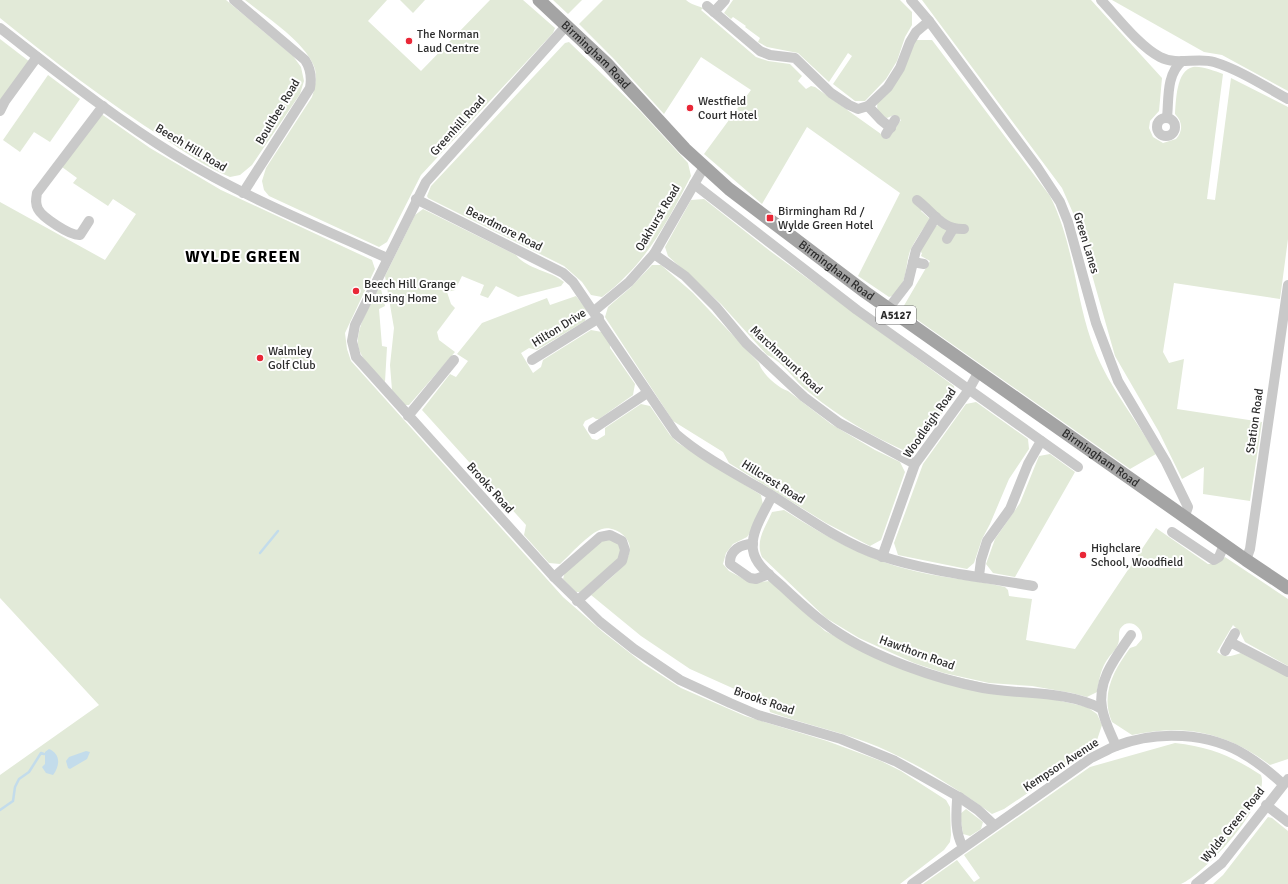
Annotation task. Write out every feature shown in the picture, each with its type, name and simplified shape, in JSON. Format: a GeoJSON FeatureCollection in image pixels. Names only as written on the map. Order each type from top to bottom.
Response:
{"type":"FeatureCollection","features":[{"type":"Feature","properties":{"kind":"main road","name":"Birmingham Road"},"geometry":{"type":"LineString","coordinates":[[539,0],[606,63],[704,167],[764,216],[888,309],[978,373],[1224,546],[1288,588]]}},
{"type":"Feature","properties":{"kind":"street","name":"Boultbee Road"},"geometry":{"type":"LineString","coordinates":[[234,0],[305,60],[309,66],[311,80],[310,88],[243,193]]}},
{"type":"Feature","properties":{"kind":"street"},"geometry":{"type":"LineString","coordinates":[[726,0],[711,9],[760,51],[770,55],[795,58],[831,93],[858,109],[868,106],[894,78],[916,32],[929,21]]}},
{"type":"Feature","properties":{"kind":"street","name":"Green Lanes"},"geometry":{"type":"LineString","coordinates":[[912,0],[1037,167],[1060,202],[1068,222],[1096,323],[1118,381],[1177,482],[1188,507],[1184,518]]}},
{"type":"Feature","properties":{"kind":"street"},"geometry":{"type":"LineString","coordinates":[[1101,0],[1154,53],[1164,59],[1214,62],[1239,73],[1288,99]]}},
{"type":"Feature","properties":{"kind":"street","name":"Greenhill Road"},"geometry":{"type":"LineString","coordinates":[[388,258],[416,199],[426,182],[567,25]]}},
{"type":"Feature","properties":{"kind":"street","name":"Beech Hill Road"},"geometry":{"type":"LineString","coordinates":[[0,28],[103,106],[174,155],[243,193],[388,258]]}},
{"type":"Feature","properties":{"kind":"street"},"geometry":{"type":"LineString","coordinates":[[1154,53],[1170,80]]}},
{"type":"Feature","properties":{"kind":"street"},"geometry":{"type":"LineString","coordinates":[[0,111],[5,101],[37,57]]}},
{"type":"Feature","properties":{"kind":"street"},"geometry":{"type":"LineString","coordinates":[[1167,118],[1170,80],[1182,61]]}},
{"type":"Feature","properties":{"kind":"street"},"geometry":{"type":"LineString","coordinates":[[89,221],[80,235],[76,236],[67,233],[38,210],[35,200],[37,193],[103,106]]}},
{"type":"Feature","properties":{"kind":"street"},"geometry":{"type":"LineString","coordinates":[[868,106],[880,120],[891,127]]}},
{"type":"Feature","properties":{"kind":"street","name":"Oakhurst Road"},"geometry":{"type":"LineString","coordinates":[[596,314],[629,282],[654,254],[704,167]]}},
{"type":"Feature","properties":{"kind":"street","name":"Birmingham Road"},"geometry":{"type":"LineString","coordinates":[[694,184],[858,310],[968,391],[1078,467]]}},
{"type":"Feature","properties":{"kind":"street","name":"Beardmore Road"},"geometry":{"type":"LineString","coordinates":[[416,199],[563,274],[577,287]]}},
{"type":"Feature","properties":{"kind":"street"},"geometry":{"type":"LineString","coordinates":[[917,200],[936,218],[953,229],[964,228]]}},
{"type":"Feature","properties":{"kind":"street"},"geometry":{"type":"LineString","coordinates":[[888,309],[908,283],[916,250],[936,218]]}},
{"type":"Feature","properties":{"kind":"street"},"geometry":{"type":"LineString","coordinates":[[947,239],[953,229]]}},
{"type":"Feature","properties":{"kind":"street","name":"Marchmount Road"},"geometry":{"type":"LineString","coordinates":[[654,254],[685,276],[716,307],[746,343],[804,397],[839,423],[915,464]]}},
{"type":"Feature","properties":{"kind":"street","name":"Brooks Road"},"geometry":{"type":"LineString","coordinates":[[388,258],[354,325],[352,341],[354,352],[359,362],[577,601],[623,640],[680,680],[758,715],[816,731],[867,749],[895,761],[959,797],[978,810],[994,825]]}},
{"type":"Feature","properties":{"kind":"street"},"geometry":{"type":"LineString","coordinates":[[913,262],[924,264]]}},
{"type":"Feature","properties":{"kind":"street","name":"Station Road"},"geometry":{"type":"LineString","coordinates":[[1246,560],[1250,549],[1288,285]]}},
{"type":"Feature","properties":{"kind":"street","name":"Hillcrest Road"},"geometry":{"type":"LineString","coordinates":[[577,287],[647,393],[676,434],[685,442],[825,529],[882,556],[930,568],[1033,586]]}},
{"type":"Feature","properties":{"kind":"street","name":"Hilton Drive"},"geometry":{"type":"LineString","coordinates":[[532,360],[596,314]]}},
{"type":"Feature","properties":{"kind":"street"},"geometry":{"type":"LineString","coordinates":[[408,416],[454,360]]}},
{"type":"Feature","properties":{"kind":"street","name":"Woodleigh Road"},"geometry":{"type":"LineString","coordinates":[[882,556],[915,464],[968,391],[978,373]]}},
{"type":"Feature","properties":{"kind":"street"},"geometry":{"type":"LineString","coordinates":[[593,429],[647,393]]}},
{"type":"Feature","properties":{"kind":"street"},"geometry":{"type":"LineString","coordinates":[[979,576],[981,560],[987,541],[1010,509],[1028,464],[1041,441]]}},
{"type":"Feature","properties":{"kind":"street"},"geometry":{"type":"LineString","coordinates":[[769,574],[756,579],[750,578],[730,564],[729,559],[732,552],[744,544],[753,544],[756,531],[772,496]]}},
{"type":"Feature","properties":{"kind":"street"},"geometry":{"type":"LineString","coordinates":[[1172,532],[1214,560],[1219,558],[1224,546]]}},
{"type":"Feature","properties":{"kind":"street"},"geometry":{"type":"LineString","coordinates":[[554,577],[600,537],[610,535],[622,541],[625,550],[622,560],[577,601]]}},
{"type":"Feature","properties":{"kind":"street","name":"Hawthorn Road"},"geometry":{"type":"LineString","coordinates":[[753,544],[754,556],[769,574],[834,630],[869,649],[920,671],[984,688],[1072,698],[1102,709]]}},
{"type":"Feature","properties":{"kind":"street"},"geometry":{"type":"LineString","coordinates":[[1116,746],[1102,709],[1102,696],[1106,676],[1131,635]]}},
{"type":"Feature","properties":{"kind":"street"},"geometry":{"type":"LineString","coordinates":[[1230,642],[1288,672]]}},
{"type":"Feature","properties":{"kind":"street","name":"Kempson Avenue"},"geometry":{"type":"LineString","coordinates":[[912,884],[994,825],[1092,758],[1116,746],[1145,738],[1161,736],[1196,738],[1213,742],[1246,755],[1286,782]]}},
{"type":"Feature","properties":{"kind":"street","name":"Wylde Green Road"},"geometry":{"type":"LineString","coordinates":[[1196,884],[1222,863],[1266,805],[1286,782]]}},
{"type":"Feature","properties":{"kind":"street"},"geometry":{"type":"LineString","coordinates":[[959,797],[957,800],[956,827],[958,839],[963,847]]}},
{"type":"Feature","properties":{"kind":"street"},"geometry":{"type":"LineString","coordinates":[[1266,805],[1288,822]]}},
{"type":"Feature","properties":{"kind":"green space"},"geometry":{"type":"Polygon","coordinates":[[[0,0],[226,0],[293,56],[301,67],[304,81],[300,94],[252,165],[240,175],[230,177],[188,154],[143,125],[60,65],[0,18],[0,0]]]}},
{"type":"Feature","properties":{"kind":"green space"},"geometry":{"type":"Polygon","coordinates":[[[245,0],[387,0],[368,21],[421,71],[490,0],[523,0],[555,28],[553,33],[421,175],[387,242],[379,247],[269,196],[264,190],[262,181],[266,168],[312,97],[316,72],[311,59],[295,40],[245,0]]]}},
{"type":"Feature","properties":{"kind":"green space"},"geometry":{"type":"Polygon","coordinates":[[[400,0],[425,0],[413,13],[400,0]]]}},
{"type":"Feature","properties":{"kind":"green space"},"geometry":{"type":"Polygon","coordinates":[[[553,0],[582,0],[568,14],[553,0]]]}},
{"type":"Feature","properties":{"kind":"green space"},"geometry":{"type":"Polygon","coordinates":[[[603,0],[686,0],[703,8],[701,10],[756,57],[768,61],[790,64],[802,76],[798,81],[806,89],[811,86],[815,87],[888,139],[901,120],[894,115],[887,118],[882,116],[877,107],[878,102],[915,40],[932,40],[1050,196],[1064,231],[1081,304],[1097,356],[1112,385],[1156,454],[1130,469],[902,309],[930,261],[921,256],[922,253],[919,251],[938,225],[923,208],[921,211],[930,219],[910,251],[904,277],[899,290],[889,297],[858,276],[900,193],[807,127],[762,204],[704,154],[751,90],[701,57],[664,114],[614,59],[579,24],[603,0]]]}},
{"type":"Feature","properties":{"kind":"green space"},"geometry":{"type":"Polygon","coordinates":[[[733,0],[900,0],[912,12],[912,25],[905,37],[897,61],[886,79],[865,101],[855,101],[833,84],[852,56],[848,53],[829,82],[798,53],[767,47],[758,42],[760,38],[745,27],[746,26],[733,17],[731,19],[724,13],[733,0]]]}},
{"type":"Feature","properties":{"kind":"green space"},"geometry":{"type":"Polygon","coordinates":[[[922,0],[1091,0],[1162,78],[1159,111],[1150,121],[1149,128],[1153,137],[1163,143],[1176,139],[1181,130],[1180,120],[1175,114],[1178,87],[1183,74],[1187,69],[1200,67],[1223,74],[1207,199],[1215,200],[1231,78],[1288,107],[1288,239],[1280,299],[1174,283],[1163,352],[1169,363],[1184,359],[1177,409],[1262,422],[1250,501],[1203,494],[1204,467],[1182,479],[1159,432],[1115,356],[1077,222],[1062,188],[922,0]]]}},
{"type":"Feature","properties":{"kind":"green space"},"geometry":{"type":"Polygon","coordinates":[[[1112,0],[1288,0],[1288,91],[1222,55],[1204,52],[1112,0]]]}},
{"type":"Feature","properties":{"kind":"green space"},"geometry":{"type":"Polygon","coordinates":[[[0,39],[30,62],[0,103],[0,39]]]}},
{"type":"Feature","properties":{"kind":"green space"},"geometry":{"type":"Polygon","coordinates":[[[569,42],[640,111],[688,163],[691,176],[673,211],[643,257],[631,271],[602,297],[591,295],[582,282],[564,266],[428,198],[427,196],[431,186],[565,43],[569,42]]]}},
{"type":"Feature","properties":{"kind":"green space"},"geometry":{"type":"Polygon","coordinates":[[[48,75],[80,99],[50,142],[34,132],[20,152],[3,140],[48,75]]]}},
{"type":"Feature","properties":{"kind":"green space","name":"Walmley Golf Club"},"geometry":{"type":"Polygon","coordinates":[[[100,113],[150,148],[221,190],[372,260],[375,269],[345,333],[347,349],[351,361],[563,597],[603,632],[644,664],[681,688],[745,716],[827,741],[881,761],[901,771],[946,800],[950,807],[951,835],[950,842],[944,850],[900,884],[0,884],[0,775],[99,705],[0,598],[0,202],[105,260],[136,214],[113,199],[108,206],[73,183],[77,178],[62,167],[100,113]]]}},
{"type":"Feature","properties":{"kind":"green space"},"geometry":{"type":"Polygon","coordinates":[[[704,199],[770,251],[954,386],[955,396],[916,449],[907,452],[894,446],[856,426],[821,402],[779,362],[767,355],[721,304],[668,256],[665,247],[691,200],[704,199]]]}},
{"type":"Feature","properties":{"kind":"green space"},"geometry":{"type":"Polygon","coordinates":[[[423,209],[516,255],[527,264],[564,282],[561,286],[518,297],[496,286],[488,298],[480,295],[484,285],[462,276],[455,290],[447,292],[451,304],[455,308],[437,332],[439,340],[455,352],[409,405],[405,405],[392,390],[390,365],[394,328],[385,276],[415,215],[423,209]]]}},
{"type":"Feature","properties":{"kind":"green space"},"geometry":{"type":"Polygon","coordinates":[[[652,265],[661,265],[693,293],[759,363],[763,372],[775,384],[788,391],[831,424],[875,450],[900,462],[905,472],[881,540],[870,546],[826,523],[729,463],[723,452],[673,421],[605,317],[608,307],[630,288],[652,265]]]}},
{"type":"Feature","properties":{"kind":"green space"},"geometry":{"type":"Polygon","coordinates":[[[380,285],[385,306],[379,309],[382,346],[387,347],[385,382],[366,361],[358,346],[358,337],[363,319],[380,285]]]}},
{"type":"Feature","properties":{"kind":"green space"},"geometry":{"type":"Polygon","coordinates":[[[576,296],[587,310],[585,321],[537,350],[529,348],[521,353],[533,373],[541,367],[543,360],[591,330],[602,332],[610,343],[610,348],[635,384],[633,395],[599,419],[593,417],[585,421],[583,425],[592,439],[597,440],[605,435],[605,428],[641,404],[650,406],[670,435],[678,443],[761,495],[763,505],[750,533],[747,537],[733,544],[726,553],[723,564],[729,571],[751,583],[770,581],[825,631],[879,659],[1087,707],[1097,714],[1102,725],[1095,746],[1090,751],[1004,809],[992,814],[962,793],[899,756],[866,742],[770,712],[768,704],[690,669],[641,636],[591,595],[614,576],[627,559],[630,551],[628,542],[618,531],[607,528],[597,531],[586,539],[560,564],[549,563],[524,535],[526,525],[422,410],[450,374],[456,377],[468,361],[457,354],[482,323],[547,298],[550,305],[576,296]]]}},
{"type":"Feature","properties":{"kind":"green space"},"geometry":{"type":"Polygon","coordinates":[[[976,402],[1028,439],[1029,449],[1009,479],[982,539],[974,563],[967,569],[898,555],[894,543],[923,464],[966,404],[976,402]]]}},
{"type":"Feature","properties":{"kind":"green space"},"geometry":{"type":"Polygon","coordinates":[[[1050,454],[1075,472],[1015,577],[993,573],[986,564],[995,539],[1020,503],[1039,456],[1050,454]]]}},
{"type":"Feature","properties":{"kind":"green space"},"geometry":{"type":"Polygon","coordinates":[[[784,510],[841,544],[887,563],[928,574],[1005,587],[1008,590],[1009,596],[1032,599],[1026,640],[1075,649],[1156,528],[1208,564],[1215,564],[1225,557],[1288,599],[1288,666],[1245,642],[1240,632],[1233,625],[1217,652],[1223,656],[1231,656],[1241,653],[1288,676],[1288,759],[1270,765],[1237,745],[1221,738],[1188,731],[1170,730],[1132,735],[1112,722],[1108,702],[1110,683],[1130,648],[1136,646],[1142,639],[1141,631],[1138,627],[1131,623],[1123,625],[1120,629],[1118,644],[1102,669],[1097,692],[1087,697],[1032,686],[989,683],[944,673],[914,663],[859,638],[826,618],[762,557],[760,551],[760,540],[764,529],[772,512],[784,510]]]}},
{"type":"Feature","properties":{"kind":"green space"},"geometry":{"type":"Polygon","coordinates":[[[609,537],[621,546],[619,558],[580,592],[576,592],[563,579],[565,572],[599,541],[609,537]]]}},
{"type":"Feature","properties":{"kind":"green space"},"geometry":{"type":"Polygon","coordinates":[[[1175,743],[1199,747],[1220,753],[1261,775],[1261,787],[1256,802],[1246,819],[1234,836],[1205,867],[1192,878],[1181,884],[923,884],[957,860],[974,882],[980,878],[964,855],[1090,767],[1175,743]]]}},
{"type":"Feature","properties":{"kind":"green space"},"geometry":{"type":"Polygon","coordinates":[[[966,809],[983,822],[981,829],[970,836],[963,834],[960,814],[966,809]]]}},
{"type":"Feature","properties":{"kind":"green space"},"geometry":{"type":"Polygon","coordinates":[[[1268,817],[1272,818],[1288,831],[1288,884],[1213,884],[1223,875],[1268,817]]]}},
{"type":"Feature","properties":{"kind":"water"},"geometry":{"type":"Polygon","coordinates":[[[49,749],[56,754],[58,760],[57,768],[53,775],[46,773],[42,767],[45,764],[45,752],[49,749]]]}},
{"type":"Feature","properties":{"kind":"water"},"geometry":{"type":"Polygon","coordinates":[[[86,751],[90,752],[87,759],[70,769],[68,768],[66,761],[69,757],[86,751]]]}},
{"type":"Feature","properties":{"kind":"waterway"},"geometry":{"type":"LineString","coordinates":[[260,553],[278,531]]}},
{"type":"Feature","properties":{"kind":"waterway"},"geometry":{"type":"LineString","coordinates":[[0,810],[13,801],[15,787],[19,779],[29,772],[41,753],[44,754]]}},
{"type":"Feature","properties":{"kind":"place","name":"The Norman Laud Centre"},"geometry":{"type":"Point","coordinates":[409,41]}},
{"type":"Feature","properties":{"kind":"place","name":"Westfield Court Hotel"},"geometry":{"type":"Point","coordinates":[690,108]}},
{"type":"Feature","properties":{"kind":"place","name":"Birmingham Rd / Wylde Green Hotel"},"geometry":{"type":"Point","coordinates":[770,218]}},
{"type":"Feature","properties":{"kind":"place","name":"Beech Hill Grange Nursing Home"},"geometry":{"type":"Point","coordinates":[356,291]}},
{"type":"Feature","properties":{"kind":"place","name":"Walmley Golf Club"},"geometry":{"type":"Point","coordinates":[260,358]}},
{"type":"Feature","properties":{"kind":"place","name":"Highclare School, Woodfield"},"geometry":{"type":"Point","coordinates":[1083,555]}},
{"type":"Feature","properties":{"kind":"district","name":"WYLDE GREEN"},"geometry":{"type":"Point","coordinates":[243,257]}}]}
